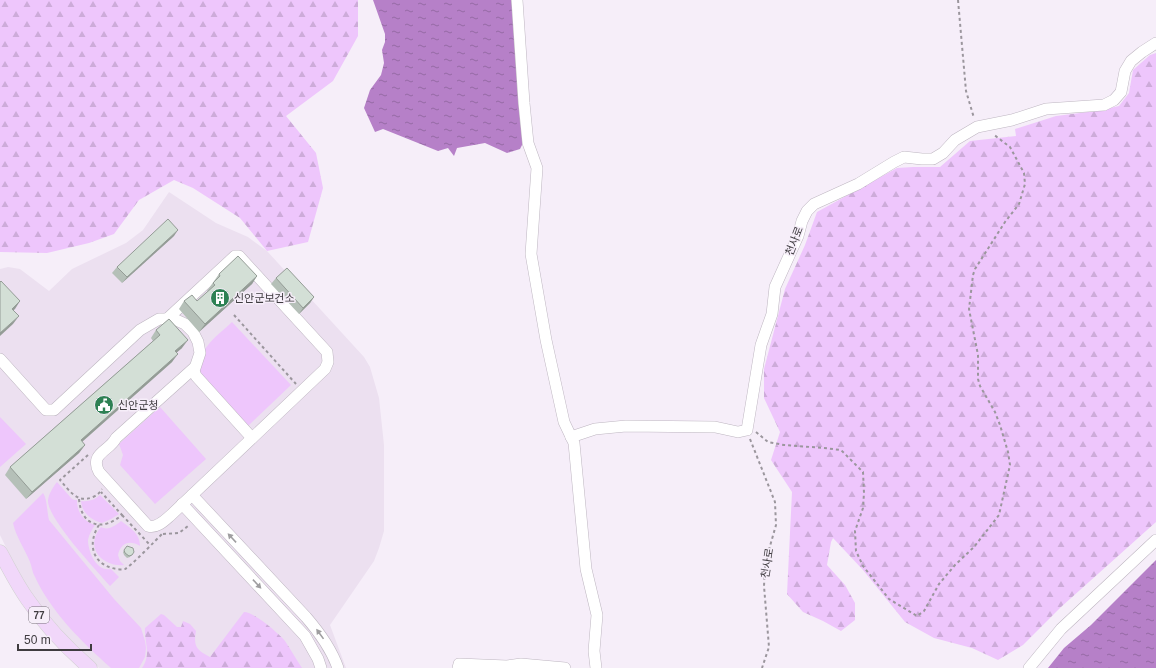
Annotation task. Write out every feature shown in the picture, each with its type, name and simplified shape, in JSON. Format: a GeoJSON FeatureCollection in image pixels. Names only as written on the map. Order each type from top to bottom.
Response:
{"type":"FeatureCollection","features":[{"type":"Feature","properties":{"kind":"main road","name":"77"},"geometry":{"type":"LineString","coordinates":[[0,552],[19,587],[38,614],[90,668]]}},
{"type":"Feature","properties":{"kind":"street"},"geometry":{"type":"LineString","coordinates":[[516,0],[528,143],[537,168],[531,254],[549,355],[564,422],[574,443],[586,569],[597,615],[594,651],[596,668]]}},
{"type":"Feature","properties":{"kind":"street","name":"천사로"},"geometry":{"type":"LineString","coordinates":[[747,428],[761,345],[772,314],[775,287],[807,211],[814,204],[858,184],[904,157],[922,159],[933,158],[943,153],[955,140],[980,126],[1012,120],[1046,109],[1104,104],[1114,100],[1121,92],[1125,72],[1131,61],[1142,52],[1156,44]]}},
{"type":"Feature","properties":{"kind":"street"},"geometry":{"type":"LineString","coordinates":[[0,359],[46,410],[54,410],[140,330],[159,319],[167,319],[174,319],[185,324],[193,332],[198,342],[200,353],[194,368],[116,438],[114,442],[100,454],[96,463],[99,472],[148,526],[156,526],[171,515],[325,369],[328,362],[327,352],[239,256],[235,256],[167,319]]}},
{"type":"Feature","properties":{"kind":"street"},"geometry":{"type":"LineString","coordinates":[[194,368],[196,376],[252,438]]}},
{"type":"Feature","properties":{"kind":"street"},"geometry":{"type":"LineString","coordinates":[[571,437],[595,429],[626,426],[715,427],[738,432],[747,428]]}},
{"type":"Feature","properties":{"kind":"street"},"geometry":{"type":"LineString","coordinates":[[192,495],[318,630],[335,659],[338,668]]}},
{"type":"Feature","properties":{"kind":"street"},"geometry":{"type":"LineString","coordinates":[[182,504],[305,636],[318,659],[321,668]]}},
{"type":"Feature","properties":{"kind":"street"},"geometry":{"type":"LineString","coordinates":[[1029,668],[1061,629],[1156,540]]}},
{"type":"Feature","properties":{"kind":"street"},"geometry":{"type":"LineString","coordinates":[[458,668],[459,664],[507,666],[521,664],[565,668]]}},
{"type":"Feature","properties":{"kind":"path"},"geometry":{"type":"LineString","coordinates":[[747,428],[768,442],[784,445],[841,450],[863,472],[863,508],[855,531],[856,551],[863,566],[889,598],[917,616],[924,611],[939,584],[955,565],[974,547],[999,515],[1010,465],[1008,452],[1000,425],[995,412],[980,386],[978,379],[978,355],[968,309],[972,275],[1001,228],[1019,204],[1025,184],[1024,173],[1010,147],[980,126],[966,91],[958,0]]}},
{"type":"Feature","properties":{"kind":"path"},"geometry":{"type":"LineString","coordinates":[[234,315],[302,390]]}},
{"type":"Feature","properties":{"kind":"path","name":"천사로"},"geometry":{"type":"LineString","coordinates":[[747,428],[775,502],[776,525],[765,567],[764,586],[769,647],[762,668]]}},
{"type":"Feature","properties":{"kind":"path"},"geometry":{"type":"LineString","coordinates":[[101,492],[150,545]]}},
{"type":"Feature","properties":{"kind":"path"},"geometry":{"type":"LineString","coordinates":[[79,498],[81,511],[90,521],[99,525],[110,524],[122,515]]}},
{"type":"Feature","properties":{"kind":"path"},"geometry":{"type":"LineString","coordinates":[[99,525],[93,536],[92,545],[96,556],[107,566],[118,569],[127,568],[162,534],[156,526]]}},
{"type":"Feature","properties":{"kind":"shaded area","name":"신안군청"},"geometry":{"type":"Polygon","coordinates":[[[169,192],[216,223],[248,237],[267,251],[364,357],[370,367],[379,398],[384,445],[384,531],[374,561],[330,625],[346,668],[99,668],[57,627],[23,582],[0,535],[0,269],[8,267],[20,269],[49,291],[72,269],[126,243],[143,230],[169,192]]]}},
{"type":"Feature","properties":{"kind":"green space"},"geometry":{"type":"Polygon","coordinates":[[[0,0],[358,0],[358,36],[333,81],[286,116],[316,153],[323,188],[308,242],[267,251],[240,218],[193,188],[174,180],[139,200],[114,234],[89,243],[47,253],[0,252],[0,0]]]}},
{"type":"Feature","properties":{"kind":"green space"},"geometry":{"type":"Polygon","coordinates":[[[1156,53],[1156,522],[1061,607],[1023,645],[998,660],[972,648],[934,638],[905,622],[863,570],[833,538],[827,565],[845,585],[855,603],[855,620],[841,631],[803,612],[787,594],[792,492],[771,460],[780,432],[764,398],[764,369],[785,289],[805,245],[817,212],[897,168],[940,167],[970,141],[1016,136],[1015,129],[1056,116],[1096,111],[1119,106],[1129,93],[1133,70],[1150,55],[1156,53]]]}},
{"type":"Feature","properties":{"kind":"green space"},"geometry":{"type":"Polygon","coordinates":[[[232,322],[291,385],[248,426],[199,373],[199,365],[204,350],[214,338],[232,322]]]}},
{"type":"Feature","properties":{"kind":"green space"},"geometry":{"type":"Polygon","coordinates":[[[160,407],[206,459],[155,504],[120,465],[123,455],[119,444],[160,407]]]}},
{"type":"Feature","properties":{"kind":"green space"},"geometry":{"type":"Polygon","coordinates":[[[0,417],[26,444],[0,467],[0,417]]]}},
{"type":"Feature","properties":{"kind":"green space"},"geometry":{"type":"Polygon","coordinates":[[[57,482],[72,499],[77,500],[78,508],[82,516],[87,521],[95,525],[88,538],[89,550],[97,564],[106,569],[111,569],[119,577],[110,586],[64,532],[50,509],[48,501],[49,496],[57,482]]]}},
{"type":"Feature","properties":{"kind":"green space"},"geometry":{"type":"Polygon","coordinates":[[[43,493],[49,520],[114,599],[141,628],[146,648],[145,657],[139,668],[111,668],[68,626],[42,590],[34,575],[13,523],[43,493]]]}},
{"type":"Feature","properties":{"kind":"green space"},"geometry":{"type":"Polygon","coordinates":[[[100,495],[119,514],[102,523],[94,520],[85,512],[81,501],[91,500],[100,495]]]}},
{"type":"Feature","properties":{"kind":"green space"},"geometry":{"type":"Polygon","coordinates":[[[121,521],[136,534],[140,541],[140,546],[133,543],[126,543],[121,547],[118,555],[120,561],[124,565],[118,565],[112,564],[101,558],[97,553],[94,542],[96,534],[101,527],[109,528],[121,521]]]}},
{"type":"Feature","properties":{"kind":"green space"},"geometry":{"type":"Polygon","coordinates":[[[244,612],[254,615],[282,637],[302,668],[142,668],[147,657],[145,628],[161,614],[177,627],[181,627],[183,621],[190,624],[196,631],[195,641],[197,647],[210,657],[244,612]]]}},
{"type":"Feature","properties":{"kind":"water"},"geometry":{"type":"Polygon","coordinates":[[[373,0],[512,0],[524,141],[520,149],[507,153],[485,143],[457,148],[454,156],[448,148],[438,151],[383,129],[375,132],[364,108],[370,90],[381,75],[384,63],[382,50],[385,42],[385,34],[373,0]]]}},
{"type":"Feature","properties":{"kind":"water"},"geometry":{"type":"Polygon","coordinates":[[[1156,560],[1156,668],[1048,668],[1064,648],[1091,625],[1156,560]]]}},
{"type":"Feature","properties":{"kind":"building"},"geometry":{"type":"Polygon","coordinates":[[[168,219],[178,230],[127,277],[117,267],[168,219]]]}},
{"type":"Feature","properties":{"kind":"building","name":"신안군보건소"},"geometry":{"type":"Polygon","coordinates":[[[238,256],[257,276],[205,324],[184,301],[192,295],[197,301],[215,285],[213,283],[220,276],[219,274],[238,256]]]}},
{"type":"Feature","properties":{"kind":"building"},"geometry":{"type":"Polygon","coordinates":[[[287,268],[314,297],[303,308],[276,278],[287,268]]]}},
{"type":"Feature","properties":{"kind":"building"},"geometry":{"type":"Polygon","coordinates":[[[1,281],[20,301],[12,309],[19,316],[0,333],[0,282],[1,281]]]}},
{"type":"Feature","properties":{"kind":"building","name":"신안군청"},"geometry":{"type":"Polygon","coordinates":[[[169,319],[188,340],[175,351],[178,354],[81,440],[85,445],[32,492],[10,467],[160,335],[156,330],[169,319]]]}},
{"type":"Feature","properties":{"kind":"building"},"geometry":{"type":"Polygon","coordinates":[[[127,546],[133,548],[134,552],[132,555],[129,556],[125,553],[124,550],[127,546]]]}},
{"type":"Feature","properties":{"kind":"place","name":"신안군보건소"},"geometry":{"type":"Point","coordinates":[220,298]}},
{"type":"Feature","properties":{"kind":"place","name":"신안군청"},"geometry":{"type":"Point","coordinates":[104,405]}}]}
